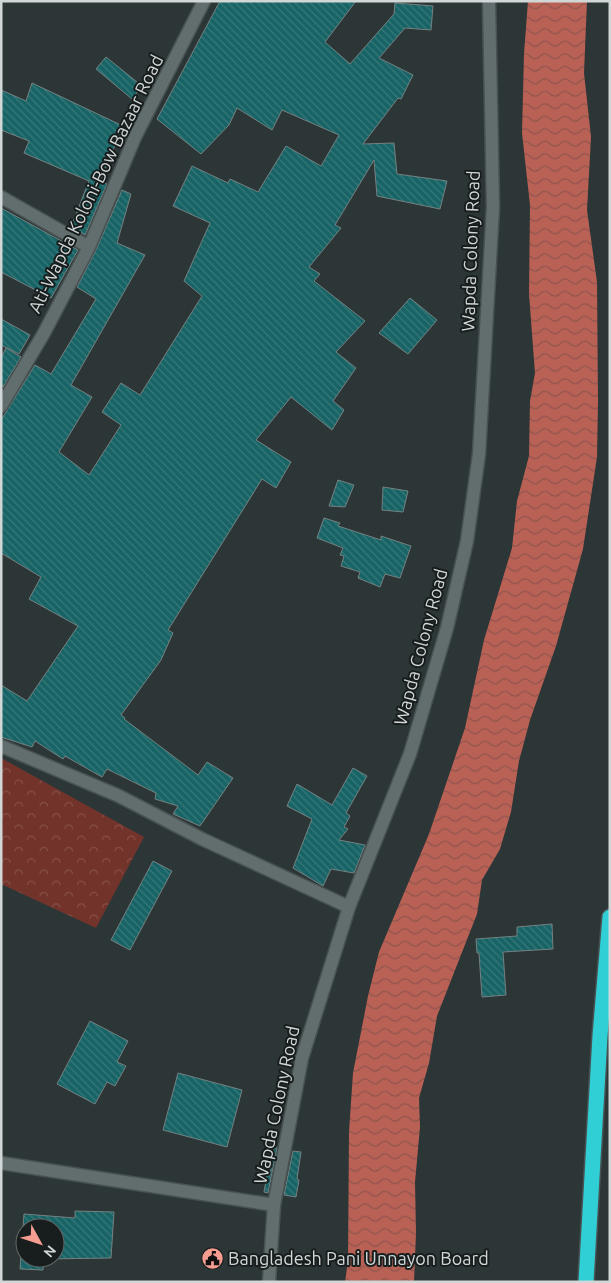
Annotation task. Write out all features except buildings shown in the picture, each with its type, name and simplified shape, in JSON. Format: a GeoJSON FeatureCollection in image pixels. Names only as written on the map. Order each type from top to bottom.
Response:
{"type":"FeatureCollection","features":[{"type":"Feature","properties":{"kind":"highway"},"geometry":{"type":"LineString","coordinates":[[586,1282],[600,1036],[610,917]]}},
{"type":"Feature","properties":{"kind":"street","name":"Ati-Wapda Koloni-Bow Bazaar Road"},"geometry":{"type":"LineString","coordinates":[[3,398],[48,324],[89,248],[135,138],[204,1]]}},
{"type":"Feature","properties":{"kind":"street","name":"Wapda Colony Road"},"geometry":{"type":"LineString","coordinates":[[269,1282],[274,1205],[302,1058],[349,907],[410,754],[447,628],[467,541],[479,454],[493,207],[489,1]]}},
{"type":"Feature","properties":{"kind":"street"},"geometry":{"type":"LineString","coordinates":[[1,197],[89,248]]}},
{"type":"Feature","properties":{"kind":"street"},"geometry":{"type":"LineString","coordinates":[[1,746],[119,796],[202,839],[349,907]]}},
{"type":"Feature","properties":{"kind":"street"},"geometry":{"type":"LineString","coordinates":[[1,1163],[274,1205]]}},
{"type":"Feature","properties":{"kind":"green space"},"geometry":{"type":"Polygon","coordinates":[[[1,758],[144,837],[96,928],[1,884],[1,758]]]}},
{"type":"Feature","properties":{"kind":"water"},"geometry":{"type":"Polygon","coordinates":[[[528,1],[587,1],[584,73],[591,137],[587,210],[597,282],[597,457],[583,549],[556,646],[530,720],[519,761],[511,812],[500,849],[482,880],[477,914],[437,1016],[429,1063],[419,1098],[420,1127],[415,1182],[416,1233],[414,1282],[345,1282],[348,1261],[349,1132],[353,1073],[368,996],[379,952],[429,834],[465,728],[484,640],[512,548],[517,501],[529,456],[530,401],[535,373],[529,294],[530,205],[522,133],[524,54],[528,1]]]}},
{"type":"Feature","properties":{"kind":"place","name":"Bangladesh Pani Unnayon Board"},"geometry":{"type":"Point","coordinates":[212,1259]}}]}
